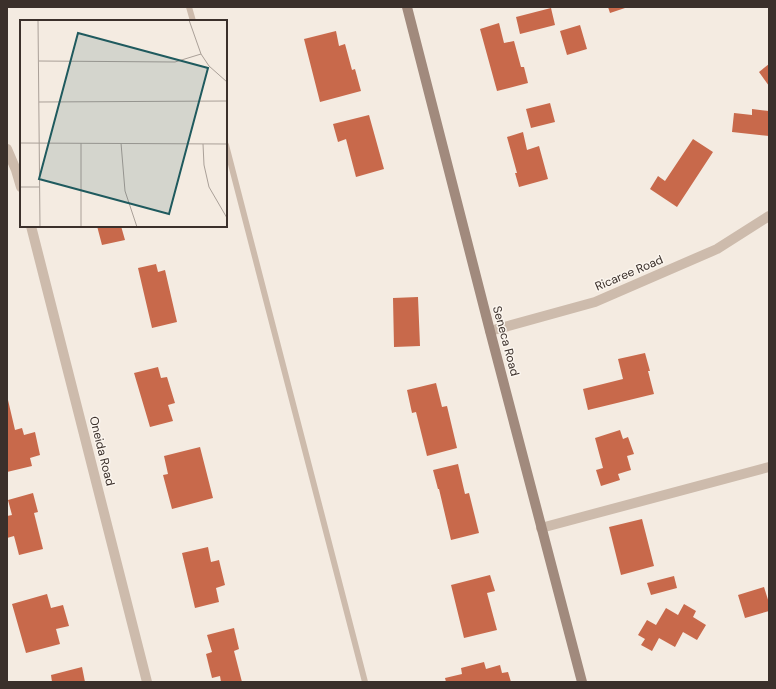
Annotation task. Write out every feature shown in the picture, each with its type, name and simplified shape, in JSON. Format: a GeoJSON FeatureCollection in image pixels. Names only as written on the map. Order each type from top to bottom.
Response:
{"type":"FeatureCollection","features":[{"type":"Feature","properties":{"kind":"street","name":"Seneca Road"},"geometry":{"type":"LineString","coordinates":[[407,7],[582,682]]}},
{"type":"Feature","properties":{"kind":"street"},"geometry":{"type":"LineString","coordinates":[[7,149],[20,184]]}},
{"type":"Feature","properties":{"kind":"street","name":"Ricaree Road"},"geometry":{"type":"LineString","coordinates":[[490,331],[595,302],[717,249],[769,216]]}},
{"type":"Feature","properties":{"kind":"street","name":"Oneida Road"},"geometry":{"type":"LineString","coordinates":[[31,227],[147,682]]}},
{"type":"Feature","properties":{"kind":"street"},"geometry":{"type":"LineString","coordinates":[[541,528],[769,467]]}},
{"type":"Feature","properties":{"kind":"lane"},"geometry":{"type":"LineString","coordinates":[[189,7],[193,20]]}},
{"type":"Feature","properties":{"kind":"lane"},"geometry":{"type":"LineString","coordinates":[[227,149],[365,682]]}},
{"type":"Feature","properties":{"kind":"building"},"geometry":{"type":"Polygon","coordinates":[[[608,7],[628,7],[610,13],[608,7]]]}},
{"type":"Feature","properties":{"kind":"building"},"geometry":{"type":"Polygon","coordinates":[[[551,8],[555,25],[520,34],[516,17],[551,8]]]}},
{"type":"Feature","properties":{"kind":"building"},"geometry":{"type":"Polygon","coordinates":[[[499,23],[504,43],[514,41],[521,67],[524,67],[528,83],[497,91],[480,29],[499,23]]]}},
{"type":"Feature","properties":{"kind":"building"},"geometry":{"type":"Polygon","coordinates":[[[580,25],[587,49],[567,55],[560,31],[580,25]]]}},
{"type":"Feature","properties":{"kind":"building"},"geometry":{"type":"Polygon","coordinates":[[[336,31],[339,46],[345,44],[352,70],[355,69],[361,91],[320,102],[304,39],[336,31]]]}},
{"type":"Feature","properties":{"kind":"building"},"geometry":{"type":"Polygon","coordinates":[[[769,64],[769,86],[759,72],[769,64]]]}},
{"type":"Feature","properties":{"kind":"building"},"geometry":{"type":"Polygon","coordinates":[[[550,103],[555,122],[531,128],[526,109],[550,103]]]}},
{"type":"Feature","properties":{"kind":"building"},"geometry":{"type":"Polygon","coordinates":[[[752,109],[769,111],[769,136],[732,132],[734,113],[752,115],[752,109]]]}},
{"type":"Feature","properties":{"kind":"building"},"geometry":{"type":"Polygon","coordinates":[[[369,115],[384,169],[356,177],[346,139],[338,142],[333,124],[369,115]]]}},
{"type":"Feature","properties":{"kind":"building"},"geometry":{"type":"Polygon","coordinates":[[[523,132],[527,150],[539,146],[548,179],[519,187],[515,173],[517,173],[507,137],[523,132]]]}},
{"type":"Feature","properties":{"kind":"building"},"geometry":{"type":"Polygon","coordinates":[[[693,139],[713,152],[677,207],[650,189],[658,176],[665,181],[693,139]]]}},
{"type":"Feature","properties":{"kind":"building"},"geometry":{"type":"Polygon","coordinates":[[[97,227],[121,227],[125,240],[102,245],[97,227]]]}},
{"type":"Feature","properties":{"kind":"building"},"geometry":{"type":"Polygon","coordinates":[[[156,264],[158,272],[165,270],[177,322],[152,328],[138,268],[156,264]]]}},
{"type":"Feature","properties":{"kind":"building"},"geometry":{"type":"Polygon","coordinates":[[[418,297],[420,346],[394,347],[393,298],[418,297]]]}},
{"type":"Feature","properties":{"kind":"building"},"geometry":{"type":"Polygon","coordinates":[[[645,353],[654,394],[588,410],[583,389],[623,379],[618,359],[645,353]]]}},
{"type":"Feature","properties":{"kind":"building"},"geometry":{"type":"Polygon","coordinates":[[[158,367],[161,378],[167,377],[175,403],[168,405],[173,421],[150,427],[134,373],[158,367]]]}},
{"type":"Feature","properties":{"kind":"building"},"geometry":{"type":"Polygon","coordinates":[[[436,383],[442,407],[447,406],[457,448],[427,456],[416,412],[412,413],[407,390],[436,383]]]}},
{"type":"Feature","properties":{"kind":"building"},"geometry":{"type":"Polygon","coordinates":[[[8,400],[15,430],[22,428],[24,435],[35,432],[40,455],[30,458],[32,466],[7,472],[8,400]]]}},
{"type":"Feature","properties":{"kind":"building"},"geometry":{"type":"Polygon","coordinates":[[[620,430],[623,439],[628,437],[634,454],[627,456],[631,470],[618,474],[620,480],[601,486],[596,470],[603,468],[595,438],[620,430]]]}},
{"type":"Feature","properties":{"kind":"building"},"geometry":{"type":"Polygon","coordinates":[[[200,447],[213,498],[172,509],[163,475],[168,474],[164,456],[200,447]]]}},
{"type":"Feature","properties":{"kind":"building"},"geometry":{"type":"Polygon","coordinates":[[[458,464],[465,494],[469,493],[479,533],[451,540],[433,470],[458,464]]]}},
{"type":"Feature","properties":{"kind":"building"},"geometry":{"type":"Polygon","coordinates":[[[33,493],[38,512],[34,513],[43,549],[19,555],[14,536],[7,538],[7,516],[12,515],[8,500],[33,493]]]}},
{"type":"Feature","properties":{"kind":"building"},"geometry":{"type":"Polygon","coordinates":[[[642,519],[654,566],[621,575],[609,527],[642,519]]]}},
{"type":"Feature","properties":{"kind":"building"},"geometry":{"type":"Polygon","coordinates":[[[208,547],[211,562],[219,560],[225,585],[216,588],[219,602],[195,608],[182,553],[208,547]]]}},
{"type":"Feature","properties":{"kind":"building"},"geometry":{"type":"Polygon","coordinates":[[[490,575],[495,591],[487,593],[497,630],[464,638],[451,585],[490,575]]]}},
{"type":"Feature","properties":{"kind":"building"},"geometry":{"type":"Polygon","coordinates":[[[674,576],[677,588],[651,595],[647,583],[674,576]]]}},
{"type":"Feature","properties":{"kind":"building"},"geometry":{"type":"Polygon","coordinates":[[[764,587],[769,603],[769,611],[745,618],[738,595],[764,587]]]}},
{"type":"Feature","properties":{"kind":"building"},"geometry":{"type":"Polygon","coordinates":[[[47,594],[51,608],[63,605],[69,626],[56,629],[60,644],[26,653],[12,604],[47,594]]]}},
{"type":"Feature","properties":{"kind":"building"},"geometry":{"type":"Polygon","coordinates":[[[684,604],[696,611],[693,617],[706,625],[697,640],[683,632],[675,647],[659,638],[652,651],[641,645],[645,639],[638,635],[647,620],[656,625],[666,608],[678,615],[684,604]]]}},
{"type":"Feature","properties":{"kind":"building"},"geometry":{"type":"Polygon","coordinates":[[[234,628],[239,649],[234,651],[242,682],[221,682],[220,676],[212,678],[206,654],[212,652],[207,635],[234,628]]]}},
{"type":"Feature","properties":{"kind":"building"},"geometry":{"type":"Polygon","coordinates":[[[484,662],[486,669],[500,665],[502,673],[508,672],[511,682],[446,682],[445,678],[462,674],[461,668],[484,662]]]}},
{"type":"Feature","properties":{"kind":"building"},"geometry":{"type":"Polygon","coordinates":[[[82,667],[85,682],[52,682],[51,675],[82,667]]]}}]}
